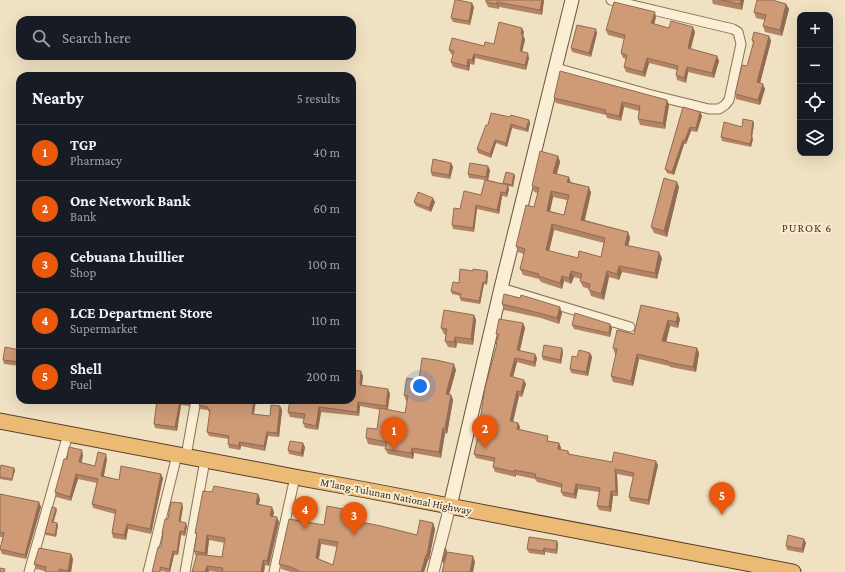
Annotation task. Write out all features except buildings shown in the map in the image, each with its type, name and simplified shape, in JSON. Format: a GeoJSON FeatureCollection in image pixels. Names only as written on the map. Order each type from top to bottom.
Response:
{"type":"FeatureCollection","features":[{"type":"Feature","properties":{"kind":"highway","name":"M'lang-Tulunan National Highway"},"geometry":{"type":"LineString","coordinates":[[0,421],[793,572]]}},
{"type":"Feature","properties":{"kind":"main road"},"geometry":{"type":"LineString","coordinates":[[450,506],[501,288],[572,0]]}},
{"type":"Feature","properties":{"kind":"street"},"geometry":{"type":"LineString","coordinates":[[556,68],[648,94],[709,109],[719,109],[725,105],[729,100],[741,44],[738,32],[733,29],[611,0]]}},
{"type":"Feature","properties":{"kind":"street"},"geometry":{"type":"LineString","coordinates":[[501,288],[630,327]]}},
{"type":"Feature","properties":{"kind":"street"},"geometry":{"type":"LineString","coordinates":[[148,572],[182,456],[195,404]]}},
{"type":"Feature","properties":{"kind":"street"},"geometry":{"type":"LineString","coordinates":[[29,572],[68,434]]}},
{"type":"Feature","properties":{"kind":"street"},"geometry":{"type":"LineString","coordinates":[[186,572],[205,460]]}},
{"type":"Feature","properties":{"kind":"street"},"geometry":{"type":"LineString","coordinates":[[274,572],[295,477]]}},
{"type":"Feature","properties":{"kind":"street"},"geometry":{"type":"LineString","coordinates":[[433,572],[450,506]]}},
{"type":"Feature","properties":{"kind":"place","name":"One Network Bank"},"geometry":{"type":"Point","coordinates":[485,448]}},
{"type":"Feature","properties":{"kind":"place","name":"TGP"},"geometry":{"type":"Point","coordinates":[394,450]}},
{"type":"Feature","properties":{"kind":"place","name":"Shell"},"geometry":{"type":"Point","coordinates":[722,515]}},
{"type":"Feature","properties":{"kind":"place","name":"LCE Department Store"},"geometry":{"type":"Point","coordinates":[305,529]}},
{"type":"Feature","properties":{"kind":"place","name":"Cebuana Lhuillier"},"geometry":{"type":"Point","coordinates":[354,535]}},
{"type":"Feature","properties":{"kind":"district","name":"PUROK 6"},"geometry":{"type":"Point","coordinates":[807,228]}}]}
